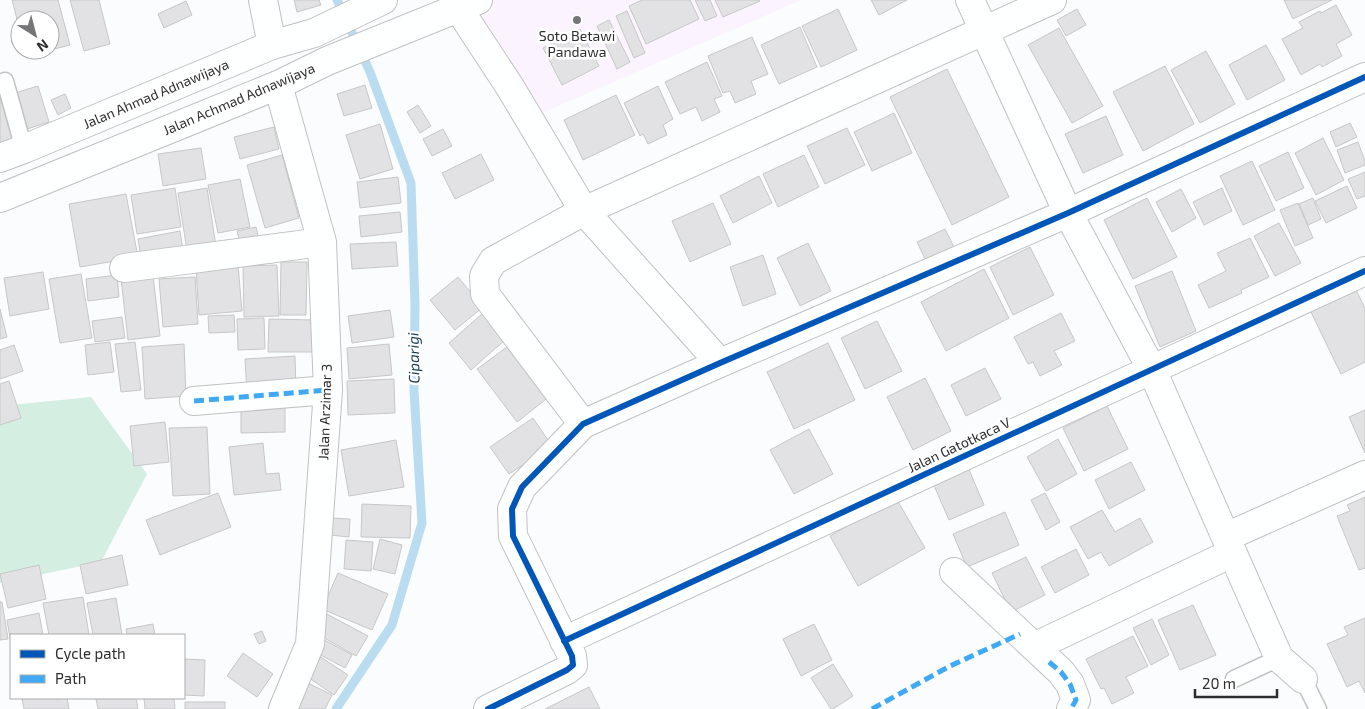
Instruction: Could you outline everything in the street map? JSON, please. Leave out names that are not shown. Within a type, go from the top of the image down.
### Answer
[{"type":"street","points":[[263,0],[316,67]]},
{"type":"street","points":[[292,39],[382,0]]},
{"type":"street","points":[[970,0],[1068,213],[1152,370],[1279,658],[1303,679]]},
{"type":"street","points":[[583,424],[485,294],[484,276],[493,261],[584,211],[1052,0]]},
{"type":"street","points":[[464,3],[510,87],[584,211],[720,363]]},
{"type":"street","name":"Jalan Achmad Adnawijaya","points":[[0,198],[278,85],[464,3]]},
{"type":"street","name":"Jalan Ahmad Adnawijaya","points":[[12,153],[292,39]]},
{"type":"street","points":[[488,709],[567,670],[573,665],[572,656],[514,536],[512,509],[522,487],[583,424],[1068,213],[1365,77]]},
{"type":"street","name":"Jalan Arzimar 3","points":[[278,85],[322,242],[328,390],[310,644],[283,709]]},
{"type":"street","points":[[124,268],[322,242]]},
{"type":"street","name":"Jalan Gatotkaca V","points":[[564,641],[1365,271]]},
{"type":"street","points":[[194,401],[328,390]]},
{"type":"street","points":[[1034,647],[1365,475]]},
{"type":"street","points":[[954,572],[1060,672],[1070,684],[1076,700],[1071,709]]},
{"type":"lane","points":[[5,81],[12,153]]},
{"type":"lane","points":[[1234,679],[1279,658]]},
{"type":"lane","points":[[1303,679],[1318,709]]},
{"type":"shaded area","points":[[471,0],[801,0],[533,117]]},
{"type":"green space","points":[[91,397],[147,474],[101,562],[0,583],[0,406]]},
{"type":"building","points":[[12,0],[58,0],[70,45],[60,48],[60,10],[15,10]]},
{"type":"building","points":[[70,0],[99,0],[110,44],[84,51]]},
{"type":"building","points":[[294,0],[319,0],[321,5],[297,12]]},
{"type":"building","points":[[642,0],[690,0],[699,19],[646,44],[629,6]]},
{"type":"building","points":[[695,0],[710,0],[717,16],[705,21]]},
{"type":"building","points":[[715,0],[759,0],[760,1],[723,17]]},
{"type":"building","points":[[871,0],[907,0],[879,15]]},
{"type":"building","points":[[1284,0],[1332,0],[1293,19]]},
{"type":"building","points":[[186,1],[192,15],[164,28],[158,14]]},
{"type":"building","points":[[1336,5],[1352,35],[1336,44],[1342,56],[1322,67],[1320,64],[1301,75],[1282,39],[1303,28],[1299,22]]},
{"type":"building","points":[[838,9],[857,50],[821,67],[802,26]]},
{"type":"building","points":[[1077,9],[1086,25],[1066,36],[1057,20]]},
{"type":"building","points":[[627,11],[645,53],[634,58],[616,16]]},
{"type":"building","points":[[609,20],[630,62],[617,69],[597,26]]},
{"type":"building","points":[[800,27],[817,67],[779,84],[761,45]]},
{"type":"building","points":[[1059,28],[1103,106],[1072,123],[1028,45]]},
{"type":"building","points":[[580,29],[599,66],[562,85],[543,48]]},
{"type":"building","points":[[752,37],[768,74],[751,81],[756,94],[735,103],[730,91],[723,93],[708,56]]},
{"type":"building","points":[[1266,45],[1285,80],[1247,100],[1229,65]]},
{"type":"building","points":[[1206,51],[1235,104],[1200,123],[1171,70]]},
{"type":"building","points":[[707,62],[722,96],[714,99],[720,112],[702,121],[696,107],[680,114],[665,82]]},
{"type":"building","points":[[1165,66],[1194,124],[1143,151],[1113,92]]},
{"type":"building","points":[[947,69],[1009,197],[952,225],[890,97]]},
{"type":"building","points":[[0,80],[14,140],[0,144]]},
{"type":"building","points":[[365,85],[372,108],[344,116],[337,94]]},
{"type":"building","points":[[38,86],[49,122],[27,129],[15,93]]},
{"type":"building","points":[[658,86],[673,119],[663,125],[667,135],[648,144],[643,134],[640,136],[624,103]]},
{"type":"building","points":[[65,94],[71,108],[58,115],[51,100]]},
{"type":"building","points":[[616,95],[635,135],[583,160],[564,120]]},
{"type":"building","points":[[418,105],[431,126],[420,133],[407,112]]},
{"type":"building","points":[[894,113],[912,153],[872,171],[854,132]]},
{"type":"building","points":[[1106,116],[1123,155],[1083,173],[1065,134]]},
{"type":"building","points":[[1350,123],[1357,137],[1336,147],[1330,132]]},
{"type":"building","points":[[380,124],[393,169],[360,179],[346,135]]},
{"type":"building","points":[[274,127],[279,149],[240,159],[234,137]]},
{"type":"building","points":[[847,128],[865,165],[825,184],[807,146]]},
{"type":"building","points":[[443,129],[452,146],[432,156],[423,139]]},
{"type":"building","points":[[1323,138],[1344,180],[1316,195],[1295,153]]},
{"type":"building","points":[[1358,142],[1365,165],[1345,173],[1337,150]]},
{"type":"building","points":[[201,148],[206,179],[163,186],[158,154]]},
{"type":"building","points":[[1288,152],[1304,188],[1276,201],[1259,166]]},
{"type":"building","points":[[481,154],[494,180],[455,199],[442,173]]},
{"type":"building","points":[[282,155],[299,218],[265,228],[247,165]]},
{"type":"building","points":[[804,155],[819,187],[778,207],[763,174]]},
{"type":"building","points":[[1252,161],[1275,210],[1243,225],[1220,176]]},
{"type":"building","points":[[1365,172],[1365,196],[1357,199],[1348,179]]},
{"type":"building","points":[[759,176],[772,203],[733,223],[720,196]]},
{"type":"building","points":[[398,177],[401,203],[360,208],[357,182]]},
{"type":"building","points":[[240,179],[250,227],[218,233],[208,185]]},
{"type":"building","points":[[1347,186],[1357,208],[1326,223],[1315,201]]},
{"type":"building","points":[[175,188],[181,227],[137,234],[131,195]]},
{"type":"building","points":[[207,188],[217,253],[188,257],[178,193]]},
{"type":"building","points":[[1222,188],[1232,211],[1204,225],[1193,202]]},
{"type":"building","points":[[1181,189],[1196,218],[1172,232],[1156,202]]},
{"type":"building","points":[[126,194],[138,257],[80,267],[69,204]]},
{"type":"building","points":[[1147,198],[1177,257],[1133,279],[1104,220]]},
{"type":"building","points":[[1313,198],[1321,219],[1308,225],[1299,204]]},
{"type":"building","points":[[713,203],[731,244],[690,262],[672,221]]},
{"type":"building","points":[[1298,203],[1313,238],[1295,246],[1280,210]]},
{"type":"building","points":[[400,212],[402,232],[361,237],[359,216]]},
{"type":"building","points":[[1279,223],[1301,263],[1275,276],[1254,236]]},
{"type":"building","points":[[256,227],[261,248],[242,252],[237,231]]},
{"type":"building","points":[[945,229],[956,251],[928,265],[917,242]]},
{"type":"building","points":[[180,231],[184,256],[142,264],[138,239]]},
{"type":"building","points":[[1250,238],[1269,277],[1241,290],[1242,293],[1209,308],[1198,285],[1226,271],[1217,253]]},
{"type":"building","points":[[396,242],[398,266],[352,269],[350,244]]},
{"type":"building","points":[[808,243],[831,291],[800,306],[777,258]]},
{"type":"building","points":[[1030,247],[1054,295],[1013,315],[990,267]]},
{"type":"building","points":[[763,255],[776,294],[743,306],[730,267]]},
{"type":"building","points":[[281,262],[307,262],[306,315],[280,315]]},
{"type":"building","points":[[238,265],[242,311],[199,315],[196,269]]},
{"type":"building","points":[[277,265],[279,316],[244,317],[243,266]]},
{"type":"building","points":[[152,267],[160,336],[128,340],[120,270]]},
{"type":"building","points":[[984,269],[1009,318],[946,351],[921,302]]},
{"type":"building","points":[[1172,271],[1196,331],[1160,347],[1135,286]]},
{"type":"building","points":[[43,272],[49,309],[10,316],[4,278]]},
{"type":"building","points":[[81,274],[92,338],[60,343],[49,279]]},
{"type":"building","points":[[117,275],[119,297],[88,301],[86,279]]},
{"type":"building","points":[[195,277],[198,324],[163,327],[159,279]]},
{"type":"building","points":[[458,277],[483,307],[455,330],[430,300]]},
{"type":"building","points":[[1355,288],[1365,308],[1365,362],[1341,374],[1310,310]]},
{"type":"building","points":[[0,309],[7,337],[0,339]]},
{"type":"building","points":[[390,310],[394,337],[352,343],[348,316]]},
{"type":"building","points":[[483,313],[506,339],[471,370],[449,343]]},
{"type":"building","points":[[1061,313],[1075,341],[1054,351],[1062,365],[1040,376],[1033,362],[1028,364],[1014,337]]},
{"type":"building","points":[[234,315],[235,332],[209,333],[208,316]]},
{"type":"building","points":[[122,317],[125,338],[95,342],[92,321]]},
{"type":"building","points":[[264,318],[265,349],[238,350],[237,319]]},
{"type":"building","points":[[269,319],[314,320],[313,352],[268,352]]},
{"type":"building","points":[[877,321],[902,371],[865,389],[841,338]]},
{"type":"building","points":[[110,342],[114,372],[88,375],[85,345]]},
{"type":"building","points":[[135,342],[141,390],[121,392],[115,344]]},
{"type":"building","points":[[828,343],[855,400],[794,429],[767,372]]},
{"type":"building","points":[[184,344],[186,396],[145,399],[142,347]]},
{"type":"building","points":[[389,344],[392,375],[349,379],[347,348]]},
{"type":"building","points":[[511,344],[550,396],[517,422],[477,369]]},
{"type":"building","points":[[14,345],[23,371],[0,379],[0,350]]},
{"type":"building","points":[[295,356],[296,392],[247,394],[245,359]]},
{"type":"building","points":[[985,368],[1001,399],[966,416],[951,385]]},
{"type":"building","points":[[925,378],[951,431],[913,450],[887,397]]},
{"type":"building","points":[[394,379],[395,413],[348,415],[347,381]]},
{"type":"building","points":[[9,381],[21,418],[0,425],[0,384]]},
{"type":"building","points":[[285,397],[285,432],[241,433],[241,398]]},
{"type":"building","points":[[1107,406],[1128,449],[1084,471],[1063,428]]},
{"type":"building","points":[[1365,410],[1365,453],[1349,417]]},
{"type":"building","points":[[533,418],[552,446],[509,474],[490,447]]},
{"type":"building","points":[[165,422],[169,462],[134,466],[130,426]]},
{"type":"building","points":[[207,427],[210,494],[173,496],[169,428]]},
{"type":"building","points":[[809,429],[833,474],[794,494],[770,450]]},
{"type":"building","points":[[1058,439],[1077,474],[1046,491],[1027,457]]},
{"type":"building","points":[[396,440],[404,487],[349,496],[341,450]]},
{"type":"building","points":[[263,443],[266,474],[279,473],[281,490],[234,495],[229,447]]},
{"type":"building","points":[[1131,462],[1145,490],[1109,509],[1095,480]]},
{"type":"building","points":[[967,465],[984,505],[949,520],[932,481]]},
{"type":"building","points":[[218,493],[231,527],[160,555],[146,520]]},
{"type":"building","points":[[1045,493],[1060,522],[1046,530],[1031,500]]},
{"type":"building","points":[[1365,497],[1365,568],[1359,570],[1337,516],[1350,511],[1347,505]]},
{"type":"building","points":[[896,498],[925,548],[858,586],[830,536]]},
{"type":"building","points":[[362,504],[411,506],[410,538],[361,537]]},
{"type":"building","points":[[1102,510],[1115,532],[1140,518],[1153,542],[1109,566],[1101,552],[1088,559],[1070,527]]},
{"type":"building","points":[[1005,512],[1019,545],[967,567],[953,534]]},
{"type":"building","points":[[331,518],[350,519],[349,537],[330,535]]},
{"type":"building","points":[[380,539],[402,545],[395,574],[373,569]]},
{"type":"building","points":[[346,540],[373,542],[371,571],[344,569]]},
{"type":"building","points":[[1076,549],[1089,575],[1055,593],[1041,567]]},
{"type":"building","points":[[122,555],[128,585],[86,594],[80,565]]},
{"type":"building","points":[[1026,557],[1045,595],[1011,612],[992,573]]},
{"type":"building","points":[[39,565],[46,599],[8,608],[0,574]]},
{"type":"building","points":[[338,573],[388,594],[372,630],[322,609]]},
{"type":"building","points":[[83,597],[89,634],[49,634],[43,603]]},
{"type":"building","points":[[116,598],[122,634],[93,634],[87,603]]},
{"type":"building","points":[[0,602],[2,602],[8,639],[0,640]]},
{"type":"building","points":[[1193,605],[1216,655],[1180,670],[1158,620]]},
{"type":"building","points":[[39,613],[43,634],[10,634],[10,638],[7,620]]},
{"type":"building","points":[[325,613],[368,636],[356,656],[314,632]]},
{"type":"building","points":[[1365,618],[1365,693],[1359,681],[1347,687],[1327,644],[1348,635],[1344,627]]},
{"type":"building","points":[[1152,619],[1169,655],[1151,665],[1133,628]]},
{"type":"building","points":[[153,624],[155,634],[127,634],[126,629]]},
{"type":"building","points":[[814,624],[832,660],[801,676],[783,639]]},
{"type":"building","points":[[262,631],[266,641],[259,644],[254,634]]},
{"type":"building","points":[[1133,636],[1148,666],[1126,677],[1134,693],[1112,704],[1104,688],[1101,689],[1086,659]]},
{"type":"building","points":[[319,637],[352,655],[345,668],[311,650]]},
{"type":"building","points":[[310,650],[348,675],[334,695],[299,671]]},
{"type":"building","points":[[243,653],[273,674],[257,697],[227,676]]},
{"type":"building","points":[[185,659],[205,660],[204,696],[185,695]]},
{"type":"building","points":[[833,664],[853,696],[831,709],[811,678]]},
{"type":"building","points":[[300,679],[332,695],[325,709],[284,709]]},
{"type":"building","points":[[589,687],[600,709],[545,709]]},
{"type":"building","points":[[22,699],[67,699],[69,709],[24,709]]},
{"type":"building","points":[[96,699],[136,699],[138,709],[98,709]]},
{"type":"building","points":[[144,699],[174,699],[175,709],[145,709]]},
{"type":"building","points":[[185,702],[225,702],[225,709],[185,709]]},
{"type":"waterway","name":"Ciparigi","points":[[336,709],[392,625],[422,523],[414,391],[415,305],[411,183],[370,72],[337,0]]},
{"type":"marked path","points":[[194,401],[328,390]]},
{"type":"marked path","points":[[872,709],[950,666],[1020,634]]},
{"type":"marked path","points":[[1049,662],[1061,672],[1070,684],[1076,700],[1071,709]]},
{"type":"cycle path","points":[[488,709],[567,670],[573,665],[572,656],[513,536],[512,509],[522,487],[583,424],[1068,213],[1365,77]]},
{"type":"cycle path","points":[[564,641],[1365,271]]},
{"type":"place","name":"Soto Betawi Pandawa","points":[[577,20]]}]
